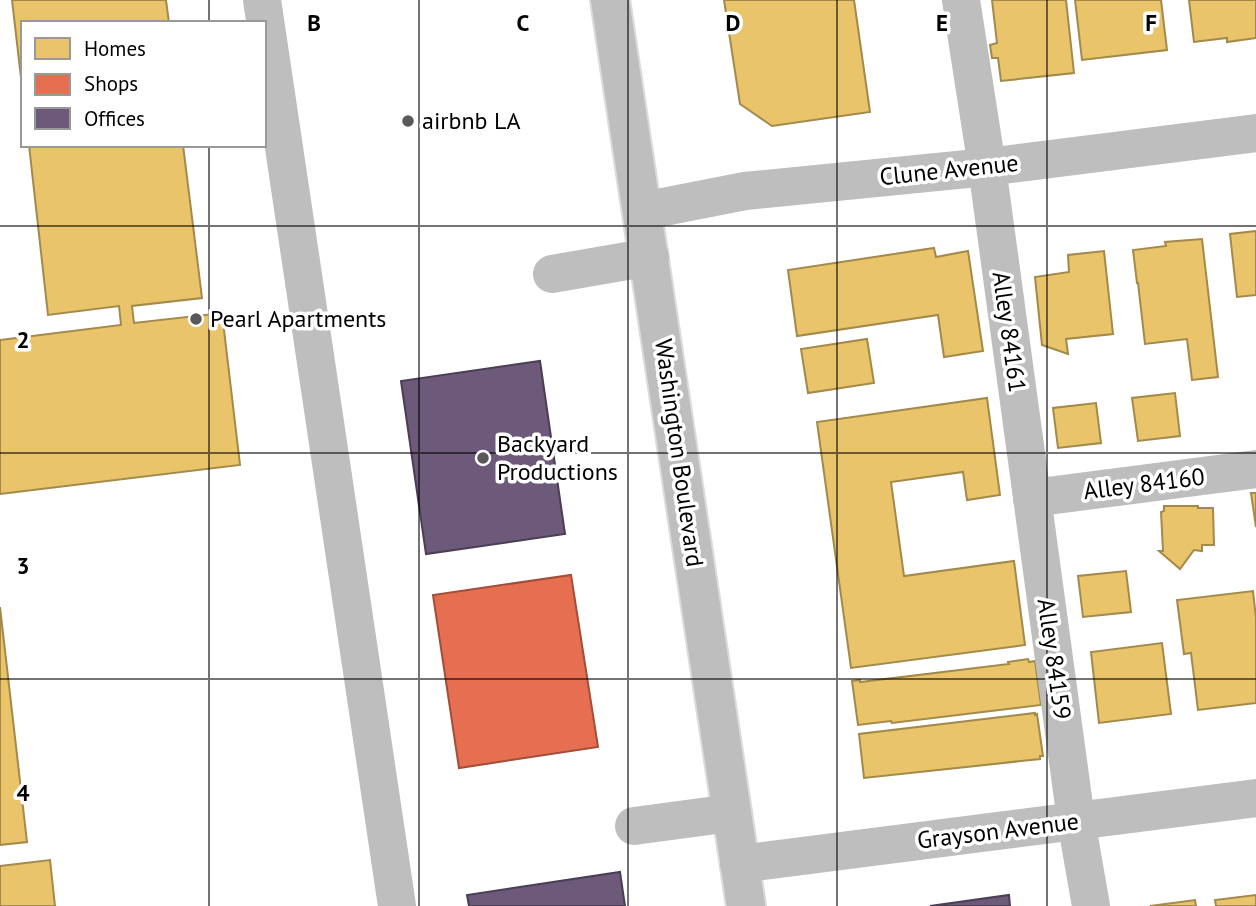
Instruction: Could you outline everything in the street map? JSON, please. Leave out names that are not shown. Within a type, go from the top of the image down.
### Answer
[{"type":"street","points":[[262,0],[264,21]]},
{"type":"street","name":"Washington Boulevard","points":[[610,0],[746,906]]},
{"type":"street","name":"Alley 84161","points":[[961,0],[987,167],[1032,498]]},
{"type":"street","points":[[266,34],[320,494],[397,906]]},
{"type":"street","name":"Clune Avenue","points":[[643,211],[745,191],[987,167],[1256,133]]},
{"type":"street","points":[[552,274],[650,257]]},
{"type":"street","name":"Alley 84160","points":[[1032,498],[1256,469]]},
{"type":"street","name":"Alley 84159","points":[[1032,498],[1076,820],[1091,906]]},
{"type":"street","name":"Grayson Avenue","points":[[739,864],[1256,798]]},
{"type":"street","points":[[634,826],[731,813]]},
{"type":"building: Homes","points":[[12,0],[166,0],[169,21],[21,21],[21,78]]},
{"type":"building: Homes","points":[[724,0],[854,0],[870,112],[772,126],[740,104]]},
{"type":"building: Homes","points":[[992,0],[1066,0],[1074,73],[1001,81],[998,58],[992,58],[990,45],[997,43]]},
{"type":"building: Homes","points":[[1075,0],[1161,0],[1167,50],[1082,60]]},
{"type":"building: Homes","points":[[1189,0],[1256,0],[1256,38],[1227,42],[1227,38],[1194,42]]},
{"type":"building: Homes","name":"Pearl Apartments","points":[[29,147],[183,147],[202,298],[132,306],[134,323],[222,313],[240,465],[0,494],[0,340],[121,325],[119,306],[48,315]]},
{"type":"building: Homes","points":[[1256,231],[1256,295],[1237,297],[1230,234]]},
{"type":"building: Homes","points":[[1202,239],[1218,377],[1192,380],[1187,339],[1145,344],[1133,250],[1166,246],[1165,242]]},
{"type":"building: Homes","points":[[934,248],[936,257],[968,251],[983,351],[944,357],[938,315],[797,336],[788,270]]},
{"type":"building: Homes","points":[[1104,251],[1113,334],[1066,339],[1068,354],[1042,345],[1035,277],[1069,272],[1068,255]]},
{"type":"building: Homes","points":[[867,339],[874,383],[808,393],[801,349]]},
{"type":"building: Homes","points":[[1175,393],[1180,436],[1138,441],[1132,398]]},
{"type":"building: Homes","points":[[987,398],[1000,495],[967,500],[963,472],[891,482],[904,576],[1014,561],[1025,645],[851,668],[817,422]]},
{"type":"building: Homes","points":[[1096,403],[1101,443],[1058,448],[1053,408]]},
{"type":"building: Homes","points":[[1251,493],[1256,493],[1256,527]]},
{"type":"building: Homes","points":[[1164,506],[1213,508],[1214,545],[1202,545],[1202,551],[1194,550],[1180,569],[1159,551],[1163,551],[1161,512],[1164,511]]},
{"type":"building: Homes","points":[[1126,571],[1131,612],[1083,617],[1078,576]]},
{"type":"building: Homes","points":[[1253,591],[1256,618],[1256,703],[1198,710],[1191,653],[1184,654],[1177,600]]},
{"type":"building: Homes","points":[[0,607],[27,842],[0,845]]},
{"type":"building: Homes","points":[[1162,643],[1171,714],[1099,723],[1091,652]]},
{"type":"building: Homes","points":[[1028,659],[1029,662],[1035,661],[1041,705],[858,725],[852,681],[1009,664],[1008,662]]},
{"type":"building: Homes","points":[[1035,713],[1043,756],[1040,756],[1040,759],[864,778],[859,734]]},
{"type":"building: Homes","points":[[50,860],[55,906],[0,906],[0,866]]},
{"type":"building: Homes","points":[[1256,895],[1256,906],[1216,906],[1215,900]]},
{"type":"building: Homes","points":[[1195,900],[1196,906],[1150,906]]},
{"type":"building: Shops","points":[[571,575],[598,747],[459,768],[433,595]]},
{"type":"building: Offices","name":"Backyard Productions","points":[[540,361],[565,534],[426,554],[401,381]]},
{"type":"building: Offices","points":[[620,872],[625,906],[469,906],[467,895]]},
{"type":"building: Offices","points":[[1009,895],[1010,906],[930,906]]},
{"type":"place","name":"airbnb LA","points":[[408,121]]},
{"type":"place","name":"Pearl Apartments","points":[[196,319]]},
{"type":"place","name":"Backyard Productions","points":[[483,458]]}]
